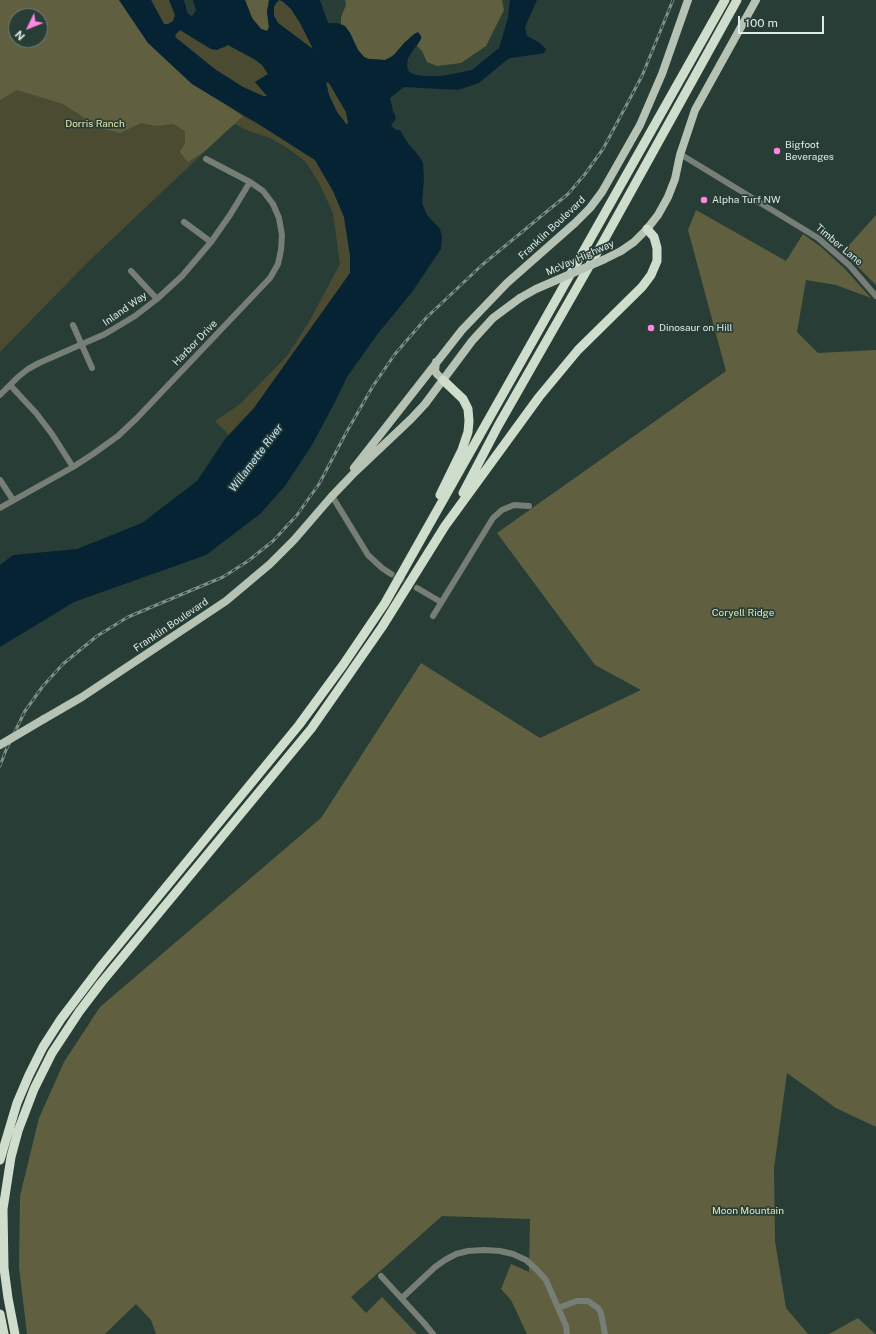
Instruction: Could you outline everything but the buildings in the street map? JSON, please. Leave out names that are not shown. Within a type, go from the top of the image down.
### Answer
[{"type":"highway","points":[[0,1160],[17,1103],[29,1074],[61,1019],[112,953],[299,725],[385,603],[726,0]]},
{"type":"highway","points":[[445,526],[498,426],[603,242],[737,0]]},
{"type":"highway","points":[[15,1334],[4,1268],[3,1209],[11,1157],[18,1130],[34,1089],[63,1034],[101,983],[310,729],[373,639],[445,526],[544,391],[578,350],[642,287],[651,275],[657,261],[657,248],[654,237],[647,229]]},
{"type":"highway","points":[[406,567],[462,450],[468,432],[470,421],[463,399],[443,380]]},
{"type":"highway","points":[[0,1314],[4,1334]]},
{"type":"main road","name":"Franklin Boulevard","points":[[332,496],[436,361],[462,330],[507,284],[590,208],[602,192],[640,125],[662,74],[688,0]]},
{"type":"main road","name":"McVay Highway","points":[[443,380],[472,342],[488,324],[506,308],[536,289],[621,251],[634,242],[647,229],[658,215],[675,179],[680,156],[695,110],[756,0]]},
{"type":"main road","points":[[436,361],[436,374],[443,380]]},
{"type":"main road","name":"Franklin Boulevard","points":[[0,745],[82,697],[236,592],[282,552],[355,472],[411,419],[443,380]]},
{"type":"street","name":"Timber Lane","points":[[680,156],[691,161],[818,238],[849,265],[876,296]]},
{"type":"street","name":"Harbor Drive","points":[[0,508],[73,467],[118,436],[137,418],[270,278],[278,264],[282,235],[279,218],[273,204],[263,191],[250,182],[206,158]]},
{"type":"street","name":"Inland Way","points":[[0,395],[18,377],[39,362],[82,345],[120,326],[157,299],[182,276],[211,242],[230,215],[250,182]]},
{"type":"street","points":[[184,222],[211,242]]},
{"type":"street","name":"Inland Way","points":[[131,270],[157,299]]},
{"type":"street","points":[[73,325],[92,368]]},
{"type":"street","points":[[10,385],[36,413],[52,434],[73,467]]},
{"type":"street","points":[[0,480],[13,500]]},
{"type":"street","points":[[332,496],[368,555],[391,574]]},
{"type":"street","points":[[433,616],[493,518],[502,510],[514,505],[528,506]]},
{"type":"street","points":[[416,588],[441,602]]},
{"type":"street","points":[[402,1298],[436,1267],[456,1254],[468,1251],[492,1250],[513,1254],[526,1260],[546,1280],[566,1326],[567,1334]]},
{"type":"street","points":[[380,1276],[402,1298],[433,1334]]},
{"type":"street","points":[[558,1308],[577,1301],[588,1301],[598,1308],[601,1313],[605,1334]]},
{"type":"green space","name":"Dorris Ranch","points":[[0,0],[119,0],[148,43],[243,116],[315,160],[333,191],[344,217],[350,255],[350,273],[254,408],[229,435],[215,421],[239,405],[287,356],[309,322],[340,264],[333,213],[319,183],[306,162],[286,147],[268,137],[251,132],[234,124],[89,261],[0,352]]},
{"type":"green space","points":[[0,0],[119,0],[148,43],[192,84],[243,116],[206,150],[188,162],[180,152],[185,143],[185,131],[173,124],[156,126],[141,123],[120,133],[100,128],[63,104],[17,90],[0,100]]},
{"type":"green space","points":[[151,0],[169,0],[175,15],[173,21],[168,24],[164,24]]},
{"type":"green space","points":[[245,0],[269,0],[267,12],[269,28],[267,31],[261,29],[252,18]]},
{"type":"green space","points":[[279,0],[282,0],[291,9],[314,50],[278,23],[274,16],[274,7]]},
{"type":"green space","points":[[345,0],[502,0],[504,10],[486,46],[461,63],[437,66],[427,62],[422,51],[417,46],[421,39],[385,60],[369,59],[364,57],[358,50],[350,33],[345,26],[341,24],[341,17],[346,5]]},
{"type":"green space","points":[[180,30],[199,42],[223,48],[228,45],[262,65],[268,74],[255,82],[267,96],[263,96],[243,87],[216,70],[175,37]]},
{"type":"green space","points":[[326,82],[329,83],[346,112],[348,122],[347,125],[337,112],[329,95]]},
{"type":"green space","points":[[696,210],[786,261],[803,234],[821,247],[845,269],[871,298],[836,285],[806,280],[797,332],[818,353],[876,350],[876,1127],[836,1108],[787,1073],[774,1168],[775,1241],[786,1308],[808,1334],[527,1334],[511,1300],[501,1289],[511,1264],[529,1272],[530,1219],[442,1216],[351,1297],[366,1313],[382,1297],[417,1334],[156,1334],[151,1320],[136,1304],[105,1334],[27,1334],[19,1267],[20,1196],[39,1118],[64,1062],[100,1007],[321,818],[421,663],[540,738],[641,690],[595,665],[497,533],[726,371],[688,230]]},
{"type":"green space","points":[[876,215],[876,285],[843,252]]},
{"type":"green space","points":[[858,1318],[875,1334],[829,1334]]},
{"type":"water","name":"Willamette River","points":[[119,0],[151,0],[164,24],[168,24],[173,21],[175,15],[169,0],[183,0],[187,12],[191,16],[196,10],[193,0],[245,0],[252,18],[261,29],[267,31],[269,27],[267,12],[269,0],[279,0],[320,0],[328,23],[337,23],[345,26],[358,50],[364,57],[369,59],[385,60],[392,57],[404,43],[418,32],[421,39],[408,58],[407,66],[409,72],[423,76],[442,76],[472,70],[499,48],[508,18],[510,0],[537,0],[525,27],[527,36],[540,43],[546,49],[544,53],[508,59],[479,83],[458,90],[404,87],[390,98],[396,118],[391,126],[396,130],[400,130],[423,163],[424,179],[422,203],[427,215],[440,229],[442,237],[441,249],[412,292],[376,336],[347,377],[312,445],[285,486],[260,514],[206,555],[74,602],[0,647],[0,565],[13,555],[77,549],[142,523],[197,481],[225,439],[254,408],[350,273],[350,255],[344,217],[333,191],[315,160],[192,84],[148,43]],"holes":[[[279,0],[291,9],[313,49],[278,23],[274,16],[274,7]],[[180,30],[211,49],[217,50],[228,45],[254,59],[262,65],[268,74],[255,82],[267,96],[263,96],[243,87],[216,70],[175,37]],[[326,82],[329,83],[346,112],[348,122],[347,125],[337,112],[329,95]]]},
{"type":"tunnel","points":[[391,574],[417,588]]},
{"type":"railway","points":[[0,766],[25,711],[43,686],[63,664],[97,636],[128,617],[223,577],[248,561],[273,541],[297,515],[319,484],[373,386],[395,354],[427,317],[482,265],[568,194],[585,174],[603,149],[642,76],[673,0]]},
{"type":"place","name":"Bigfoot Beverages","points":[[777,151]]},
{"type":"place","name":"Alpha Turf NW","points":[[704,200]]},
{"type":"place","name":"Dinosaur on Hill","points":[[651,328]]},
{"type":"park label","name":"Coryell Ridge","points":[[743,613]]},
{"type":"park label","name":"Moon Mountain","points":[[748,1211]]}]
